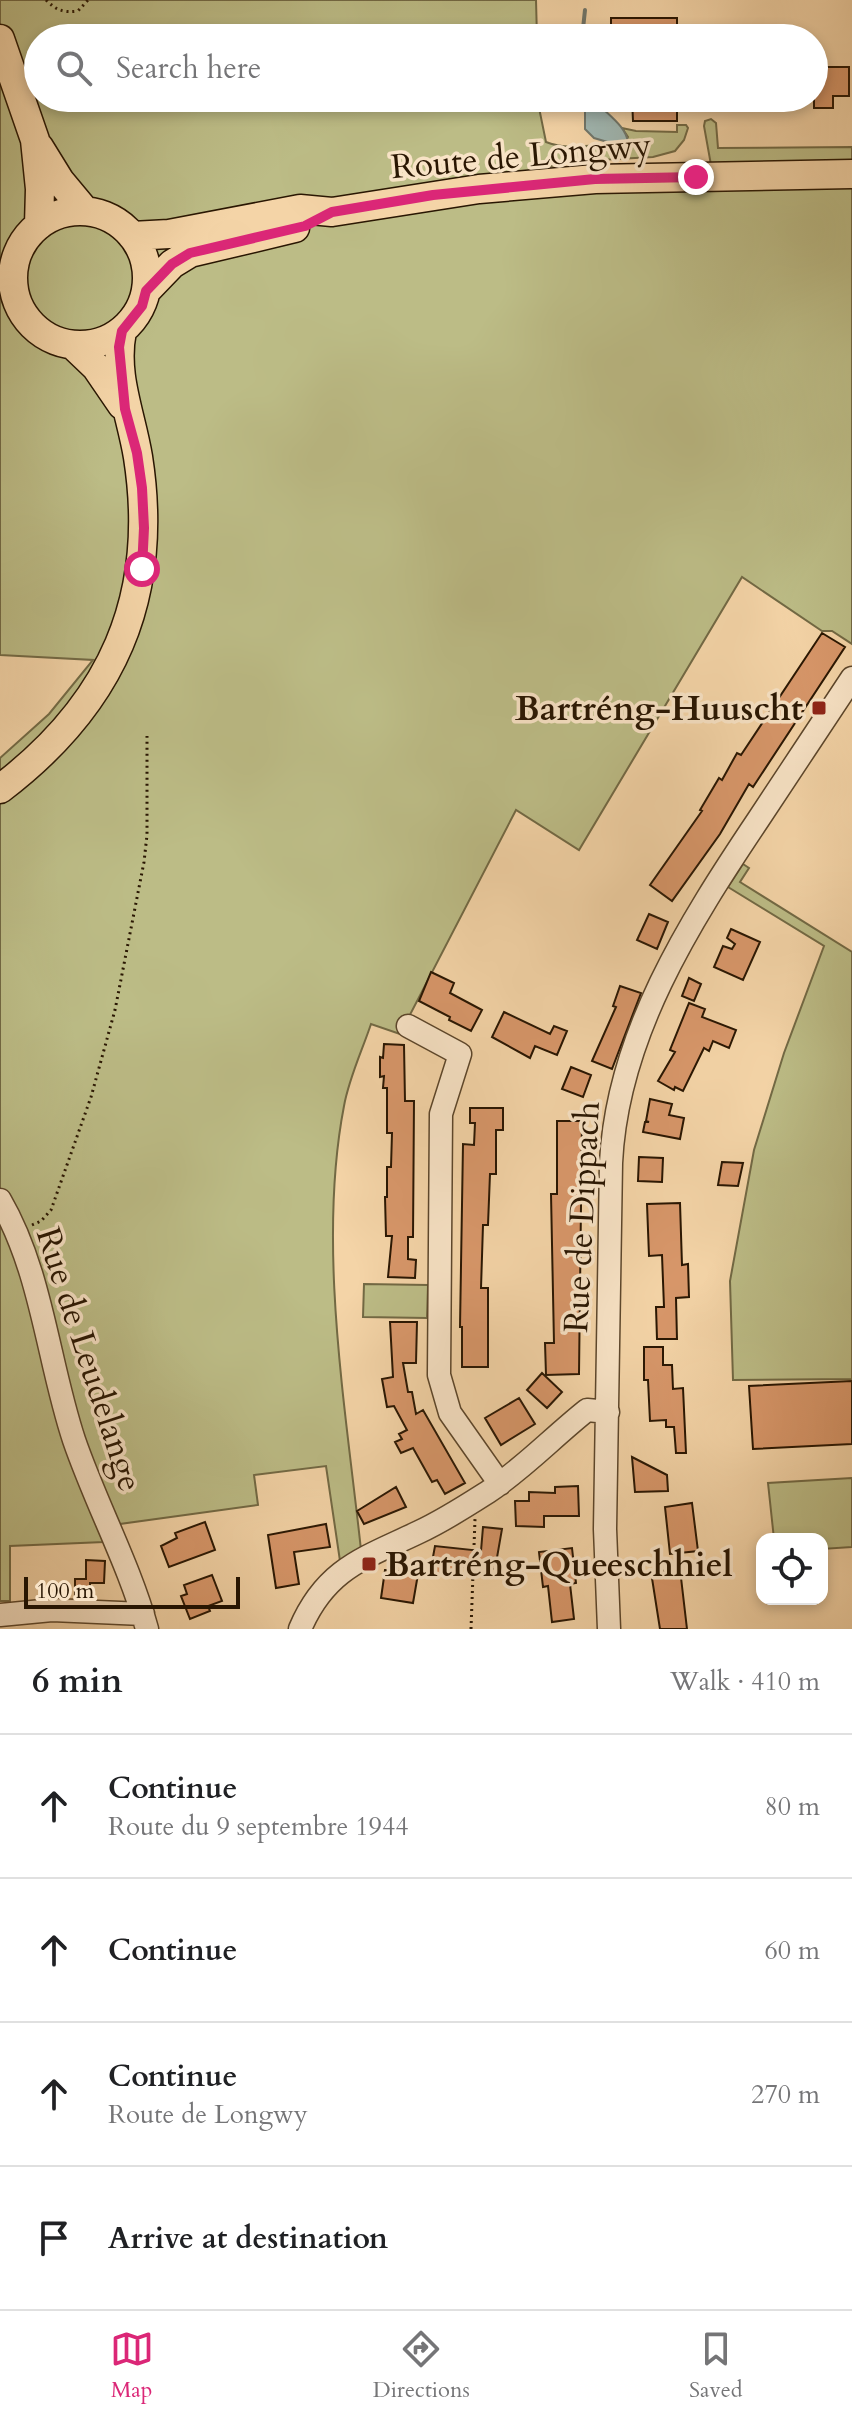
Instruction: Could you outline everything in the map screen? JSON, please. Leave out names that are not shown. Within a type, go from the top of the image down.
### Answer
[{"type":"main road","points":[[0,39],[24,108]]},
{"type":"main road","points":[[25,112],[35,140],[60,181],[85,211]]},
{"type":"main road","points":[[35,140],[40,189],[39,225]]},
{"type":"main road","name":"Route de Longwy","points":[[132,236],[169,234],[300,209],[332,212],[479,189],[595,179],[852,174]]},
{"type":"main road","points":[[85,211],[119,223],[132,236],[145,261],[146,291],[142,306],[122,331],[99,342],[74,346],[56,341],[13,318],[16,296],[6,278],[26,238],[39,225],[68,212],[85,211]]},
{"type":"main road","name":"Route de Longwy","points":[[146,291],[172,264],[190,253],[305,226],[332,212]]},
{"type":"main road","points":[[0,789],[56,738],[91,697],[115,655],[133,610],[142,569],[144,528],[137,453],[125,409],[119,364],[122,331]]},
{"type":"main road","points":[[74,346],[96,367],[125,409]]},
{"type":"street","name":"Rue de Dippach","points":[[609,1629],[605,1529],[612,1129],[628,1065],[679,945],[720,877],[852,678]]},
{"type":"street","points":[[408,1026],[460,1054],[441,1114],[439,1375],[450,1413],[500,1484]]},
{"type":"street","name":"Rue de Leudelange","points":[[0,1200],[16,1232],[28,1267],[56,1384],[75,1442],[145,1621]]},
{"type":"street","points":[[300,1629],[305,1617],[333,1579],[363,1557],[422,1531],[500,1484],[587,1410],[608,1412]]},
{"type":"street","points":[[0,1615],[52,1610],[145,1621]]},
{"type":"path","points":[[46,0],[55,9],[65,12],[78,11],[88,0]]},
{"type":"path","points":[[16,1232],[41,1221],[51,1210],[104,1056],[144,862],[147,736]]},
{"type":"path","points":[[471,1629],[476,1499]]},
{"type":"green space","points":[[0,0],[536,0],[537,24],[24,24],[24,112],[540,112],[546,142],[574,147],[621,146],[628,137],[622,128],[677,132],[677,125],[688,128],[684,140],[675,151],[653,157],[564,162],[484,188],[713,176],[704,126],[705,121],[711,119],[716,123],[718,148],[852,147],[852,644],[832,631],[822,631],[742,577],[579,850],[516,810],[400,1034],[371,1024],[352,1075],[336,1159],[333,1214],[337,1328],[361,1550],[340,1561],[326,1466],[254,1475],[258,1505],[120,1524],[104,1542],[10,1546],[10,1601],[0,1601],[0,758],[49,714],[93,660],[0,655]]},
{"type":"green space","points":[[743,864],[749,868],[740,882],[852,952],[852,1379],[733,1380],[730,1281],[754,1150],[784,1053],[824,946],[728,887]]},
{"type":"green space","points":[[364,1284],[428,1285],[427,1318],[363,1317]]},
{"type":"green space","points":[[852,1478],[852,1547],[828,1549],[828,1533],[773,1533],[768,1483]]},
{"type":"water","points":[[585,112],[606,112],[625,132],[628,143],[621,146],[594,138],[585,129]]},
{"type":"building","points":[[611,18],[677,18],[677,24],[611,24]]},
{"type":"building","points":[[828,67],[849,67],[849,96],[833,96],[833,108],[828,108]]},
{"type":"building","points":[[633,112],[677,112],[677,121],[633,121]]},
{"type":"building","points":[[822,633],[845,647],[753,787],[749,784],[720,834],[672,901],[650,885],[702,811],[719,778],[722,780],[737,753],[741,755]]},
{"type":"building","points":[[649,914],[668,922],[657,949],[637,940]]},
{"type":"building","points":[[731,929],[760,942],[743,980],[714,967],[723,946],[732,949],[735,944],[727,938]]},
{"type":"building","points":[[431,972],[454,983],[450,993],[482,1010],[471,1031],[419,1001]]},
{"type":"building","points":[[689,978],[701,984],[694,1001],[682,996]]},
{"type":"building","points":[[620,986],[641,993],[612,1069],[592,1061],[616,1007],[613,1006]]},
{"type":"building","points":[[689,1003],[705,1009],[702,1017],[736,1030],[729,1048],[713,1041],[709,1051],[704,1048],[683,1091],[675,1087],[674,1090],[658,1081],[675,1052],[670,1050]]},
{"type":"building","points":[[504,1012],[550,1034],[554,1026],[567,1031],[557,1055],[535,1046],[530,1058],[492,1037]]},
{"type":"building","points":[[384,1044],[404,1045],[405,1101],[414,1101],[413,1237],[408,1237],[408,1259],[416,1260],[415,1278],[388,1277],[392,1236],[386,1236],[385,1197],[387,1167],[391,1167],[392,1133],[387,1133],[387,1088],[383,1088],[384,1076],[380,1077],[380,1057],[383,1058]]},
{"type":"building","points":[[571,1067],[591,1075],[583,1097],[562,1089]]},
{"type":"building","points":[[650,1099],[672,1104],[669,1115],[684,1118],[680,1139],[643,1132],[645,1122],[649,1122],[646,1121]]},
{"type":"building","points":[[470,1108],[503,1108],[503,1130],[496,1130],[496,1174],[490,1174],[488,1225],[483,1225],[481,1288],[488,1288],[488,1367],[462,1367],[463,1144],[474,1145],[475,1123],[470,1123]]},
{"type":"building","points":[[557,1121],[582,1121],[579,1374],[546,1375],[545,1343],[554,1343],[551,1194],[557,1194]]},
{"type":"building","points":[[639,1157],[663,1158],[662,1182],[638,1181]]},
{"type":"building","points":[[722,1162],[743,1163],[738,1186],[718,1185]]},
{"type":"building","points":[[680,1203],[682,1265],[688,1264],[689,1297],[676,1298],[677,1339],[657,1339],[656,1307],[664,1307],[662,1255],[649,1256],[647,1204]]},
{"type":"building","points":[[390,1322],[417,1322],[416,1363],[403,1363],[408,1392],[412,1392],[416,1414],[423,1410],[465,1483],[445,1494],[437,1480],[432,1482],[413,1448],[401,1453],[395,1442],[402,1439],[399,1434],[407,1430],[394,1406],[387,1407],[382,1379],[393,1377]]},
{"type":"building","points":[[644,1347],[663,1347],[663,1365],[672,1365],[673,1389],[683,1388],[686,1453],[676,1453],[674,1427],[666,1427],[666,1420],[650,1421],[648,1380],[644,1380]]},
{"type":"building","points":[[542,1373],[562,1392],[547,1408],[527,1390]]},
{"type":"building","points":[[852,1381],[852,1444],[753,1449],[749,1386]]},
{"type":"building","points":[[519,1398],[535,1424],[501,1445],[485,1418]]},
{"type":"building","points":[[632,1457],[667,1475],[668,1491],[635,1492]]},
{"type":"building","points":[[578,1486],[579,1516],[544,1516],[544,1527],[516,1526],[515,1501],[529,1501],[529,1492],[555,1493],[555,1487]]},
{"type":"building","points":[[396,1487],[406,1507],[364,1524],[357,1511]]},
{"type":"building","points":[[692,1503],[698,1551],[670,1554],[665,1507]]},
{"type":"building","points":[[205,1522],[215,1550],[169,1567],[161,1546],[177,1538],[175,1533]]},
{"type":"building","points":[[326,1524],[330,1547],[294,1552],[299,1584],[276,1588],[268,1535]]},
{"type":"building","points":[[483,1527],[502,1529],[495,1569],[462,1566],[461,1576],[430,1573],[435,1546],[481,1551]]},
{"type":"building","points":[[572,1548],[576,1583],[570,1584],[574,1619],[552,1622],[548,1586],[543,1587],[539,1552]]},
{"type":"building","points":[[86,1560],[105,1561],[104,1583],[90,1583],[90,1597],[75,1597],[75,1579],[86,1579]]},
{"type":"building","points":[[680,1569],[687,1629],[660,1629],[651,1572]]},
{"type":"building","points":[[385,1570],[418,1574],[413,1603],[381,1598]]},
{"type":"building","points":[[212,1575],[222,1601],[208,1606],[210,1611],[190,1619],[181,1596],[187,1594],[184,1585]]},
{"type":"waterway","points":[[584,24],[585,10]]},
{"type":"place","name":"Bartréng-Huuscht","points":[[819,708]]},
{"type":"place","name":"Bartréng-Queeschhiel","points":[[369,1564]]},
{"type":"route","points":[[142,569],[142,488],[137,453],[125,409],[119,347],[122,331],[142,306],[146,291],[172,264],[190,253],[305,226],[332,212],[433,195],[595,179],[696,177]]}]
